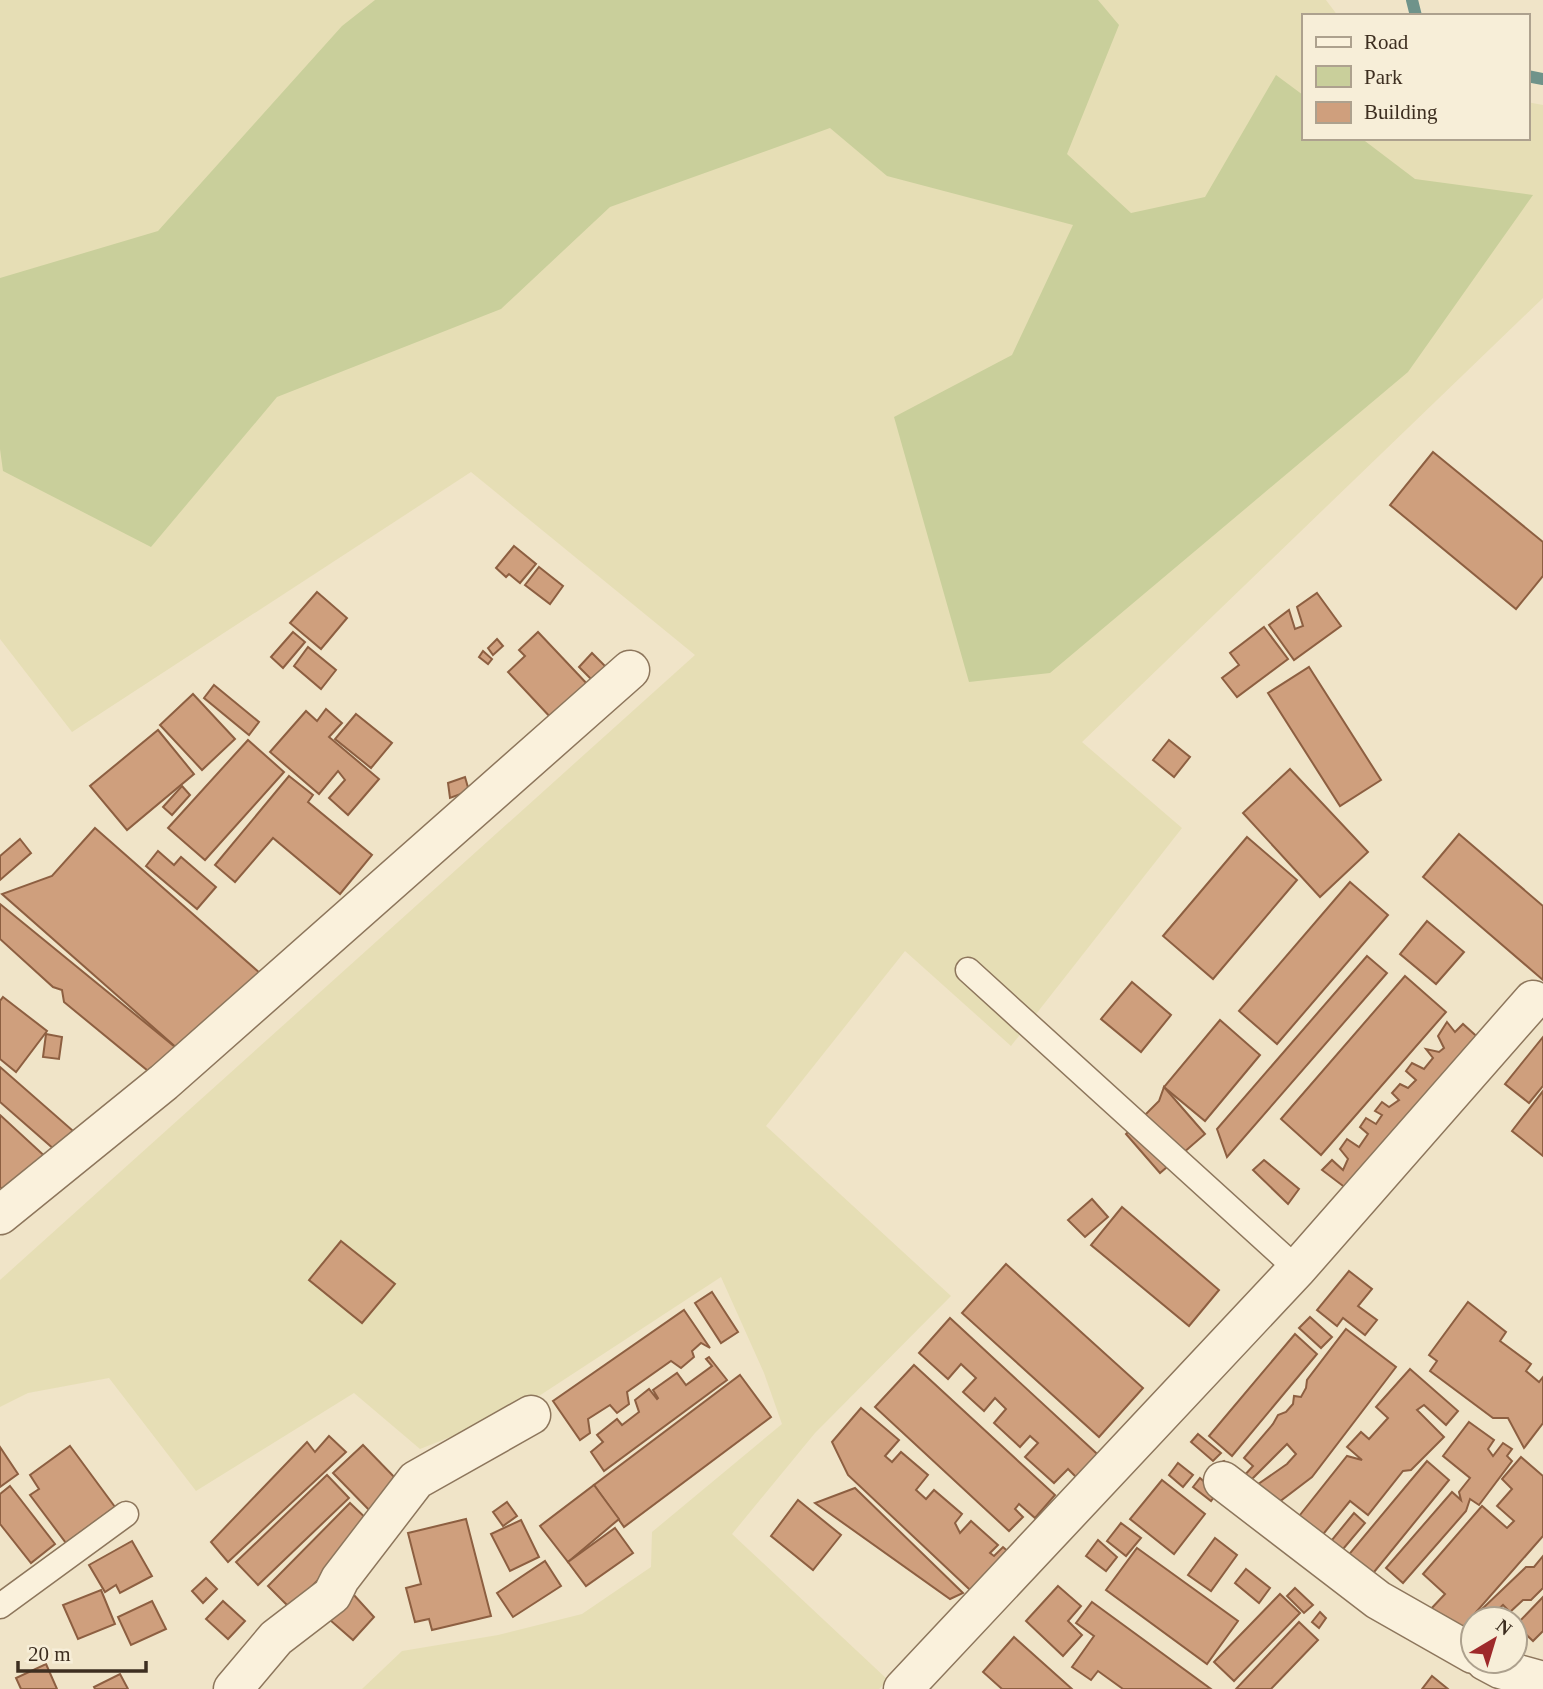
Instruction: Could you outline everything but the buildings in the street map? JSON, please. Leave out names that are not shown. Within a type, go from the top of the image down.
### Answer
[{"type":"street","points":[[0,1215],[164,1082],[630,670]]},
{"type":"street","points":[[903,1689],[1297,1269],[1533,1000]]},
{"type":"street","points":[[233,1689],[276,1639],[332,1595],[340,1579],[416,1480],[531,1415]]},
{"type":"street","points":[[1223,1481],[1378,1600],[1459,1646]]},
{"type":"street","points":[[1522,1675],[1543,1681]]},
{"type":"lane","points":[[968,970],[1297,1269]]},
{"type":"lane","points":[[0,1606],[126,1514]]},
{"type":"shaded area","points":[[0,0],[1326,0],[1336,14],[1302,14],[1302,140],[1529,140],[1529,102],[1543,105],[1543,298],[1082,742],[1182,828],[1011,1046],[905,951],[766,1126],[951,1296],[815,1433],[732,1534],[888,1680],[879,1689],[362,1689],[402,1651],[498,1635],[582,1614],[651,1567],[652,1532],[782,1424],[764,1373],[721,1277],[516,1411],[420,1449],[354,1393],[196,1491],[109,1378],[28,1393],[0,1407],[0,1280],[695,655],[471,472],[72,732],[0,639]]},
{"type":"green space","points":[[375,0],[1098,0],[1119,25],[1067,154],[1131,213],[1205,197],[1276,75],[1302,94],[1302,140],[1364,140],[1415,179],[1533,195],[1408,372],[1050,673],[969,682],[894,417],[1012,355],[1073,225],[887,176],[830,128],[610,207],[501,309],[277,397],[151,547],[3,471],[0,449],[0,278],[158,231],[342,26]]},
{"type":"waterway","points":[[1412,0],[1416,14]]},
{"type":"waterway","points":[[1529,76],[1543,79]]}]
